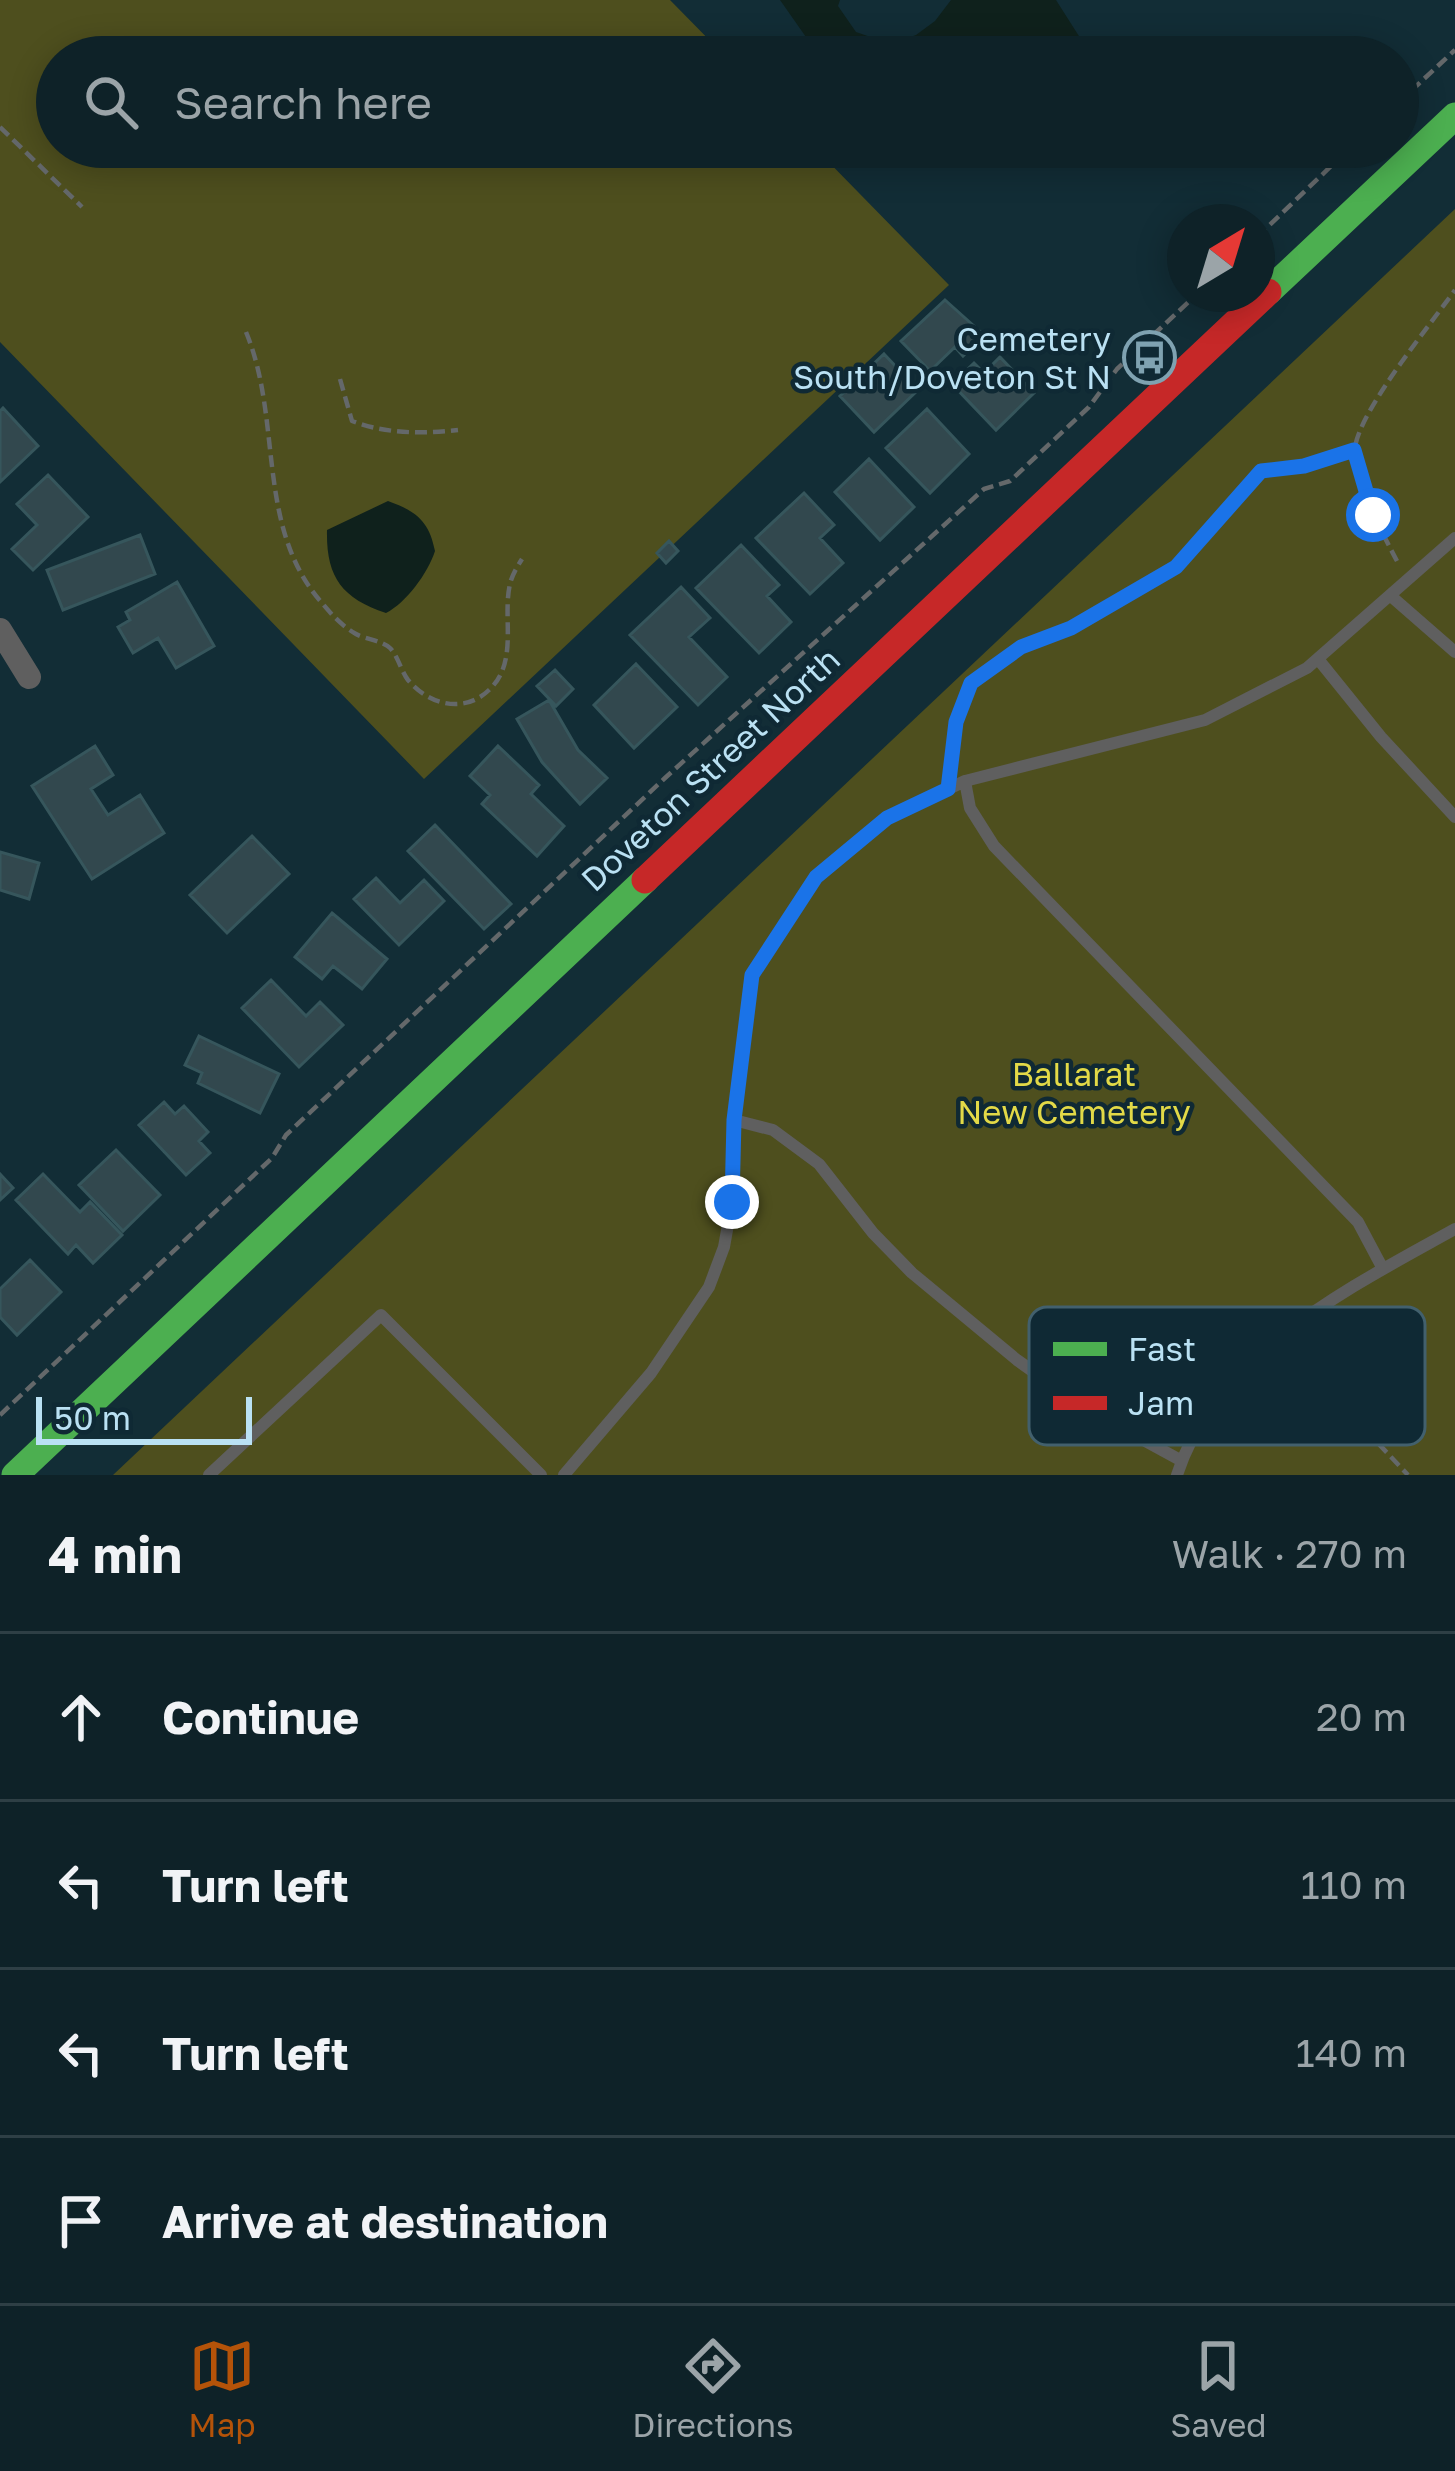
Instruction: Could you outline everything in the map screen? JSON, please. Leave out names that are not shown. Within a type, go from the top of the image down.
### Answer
[{"type":"street","name":"Doveton Street North","points":[[1419,150],[1455,116]]},
{"type":"street","name":"Doveton Street North","points":[[15,1475],[1400,168]]},
{"type":"street","points":[[0,630],[29,677]]},
{"type":"lane","points":[[564,1475],[651,1372],[709,1287],[724,1247],[732,1202],[734,1120],[752,975],[816,877],[887,818],[965,781],[1205,720],[1318,659],[1455,538]]},
{"type":"lane","points":[[1392,597],[1455,652]]},
{"type":"lane","points":[[1318,659],[1455,817]]},
{"type":"lane","points":[[965,781],[970,808],[994,846],[1358,1222],[1384,1269]]},
{"type":"lane","points":[[734,1120],[773,1130],[818,1164],[912,1273],[1029,1369]]},
{"type":"lane","points":[[1321,1307],[1455,1229]]},
{"type":"lane","points":[[209,1475],[381,1315],[541,1475]]},
{"type":"lane","points":[[1143,1445],[1180,1468]]},
{"type":"path","points":[[1419,83],[1455,50]]},
{"type":"path","points":[[0,127],[36,162]]},
{"type":"path","points":[[42,168],[82,207]]},
{"type":"path","points":[[1275,220],[1329,168]]},
{"type":"path","points":[[1408,582],[1373,515],[1354,450],[1366,418],[1455,290]]},
{"type":"path","points":[[0,1414],[664,778],[984,489],[1010,481],[1084,412],[1117,369],[1178,312]]},
{"type":"path","points":[[246,332],[263,381],[277,506],[288,554],[338,622],[390,648],[409,681],[422,693],[439,703],[456,705],[487,693],[498,680],[508,644],[510,579],[522,560]]},
{"type":"path","points":[[340,379],[352,421],[392,431],[458,430]]},
{"type":"path","points":[[948,789],[956,722],[971,683],[1021,647],[1071,628],[1176,567],[1261,471],[1304,466],[1354,450]]},
{"type":"path","points":[[1380,1445],[1408,1475]]},
{"type":"green space","points":[[0,0],[670,0],[705,36],[36,36],[36,168],[835,168],[949,285],[424,779],[0,342]]},
{"type":"green space","name":"Ballarat New Cemetery","points":[[1455,209],[1455,1475],[113,1475]]},
{"type":"shaded area","points":[[780,0],[840,0],[838,6],[856,32],[868,36],[805,36]]},
{"type":"shaded area","points":[[951,0],[1056,0],[1079,36],[913,36],[935,21]]},
{"type":"shaded area","points":[[388,501],[419,518],[435,551],[415,586],[386,613],[358,600],[339,583],[329,560],[327,530]]},
{"type":"building","points":[[945,300],[984,335],[963,356],[955,347],[930,371],[901,341]]},
{"type":"building","points":[[884,354],[918,390],[874,432],[840,396]]},
{"type":"building","points":[[1000,357],[1034,393],[996,430],[952,384],[974,363],[984,373]]},
{"type":"building","points":[[3,408],[38,446],[0,482],[0,411]]},
{"type":"building","points":[[927,409],[969,454],[930,493],[886,448]]},
{"type":"building","points":[[869,459],[914,507],[880,540],[835,492]]},
{"type":"building","points":[[48,475],[88,517],[33,570],[12,549],[37,525],[17,504]]},
{"type":"building","points":[[804,493],[834,525],[820,538],[843,563],[810,594],[756,538]]},
{"type":"building","points":[[140,535],[155,574],[63,610],[47,570]]},
{"type":"building","points":[[669,541],[678,551],[666,563],[657,553]]},
{"type":"building","points":[[741,545],[779,585],[767,596],[791,622],[759,653],[696,588]]},
{"type":"building","points":[[177,582],[214,646],[176,668],[158,638],[133,653],[118,627],[130,620],[126,612]]},
{"type":"building","points":[[681,587],[710,618],[689,637],[727,677],[698,705],[630,635]]},
{"type":"building","points":[[636,664],[677,707],[634,748],[594,705]]},
{"type":"building","points":[[555,670],[573,689],[556,706],[537,686]]},
{"type":"building","points":[[549,700],[578,750],[607,778],[580,804],[542,762],[517,719]]},
{"type":"building","points":[[95,746],[113,775],[91,789],[108,815],[140,795],[164,833],[92,879],[32,786]]},
{"type":"building","points":[[498,746],[539,785],[531,794],[564,826],[537,856],[482,804],[490,795],[470,776]]},
{"type":"building","points":[[435,825],[511,904],[484,929],[408,851]]},
{"type":"building","points":[[252,836],[289,874],[227,933],[190,895]]},
{"type":"building","points":[[0,852],[39,863],[29,899],[0,890]]},
{"type":"building","points":[[376,878],[400,903],[424,880],[444,901],[399,945],[354,899]]},
{"type":"building","points":[[332,913],[387,959],[362,989],[333,966],[322,979],[295,957]]},
{"type":"building","points":[[271,980],[306,1016],[320,1002],[343,1025],[299,1067],[242,1008]]},
{"type":"building","points":[[199,1036],[279,1074],[260,1113],[198,1083],[202,1073],[185,1065]]},
{"type":"building","points":[[164,1102],[175,1114],[184,1106],[208,1132],[199,1141],[210,1153],[186,1175],[139,1125]]},
{"type":"building","points":[[116,1150],[160,1195],[123,1231],[79,1185]]},
{"type":"building","points":[[0,1174],[13,1188],[0,1200]]},
{"type":"building","points":[[43,1174],[80,1212],[90,1202],[122,1235],[93,1263],[76,1245],[68,1254],[16,1200]]},
{"type":"building","points":[[30,1260],[61,1292],[17,1335],[0,1317],[0,1289]]},
{"type":"traffic: fast","points":[[1419,150],[1455,116]]},
{"type":"traffic: fast","points":[[1275,285],[1400,168]]},
{"type":"traffic: fast","points":[[15,1475],[645,880]]},
{"type":"traffic: jam","points":[[645,880],[1247,312]]},
{"type":"place","name":"Cemetery South/Doveton St N","points":[[1150,357]]},
{"type":"route","points":[[732,1202],[734,1120],[752,975],[816,877],[887,818],[948,789],[956,722],[971,683],[1021,647],[1071,628],[1176,567],[1261,471],[1304,466],[1354,450],[1373,515]]}]
